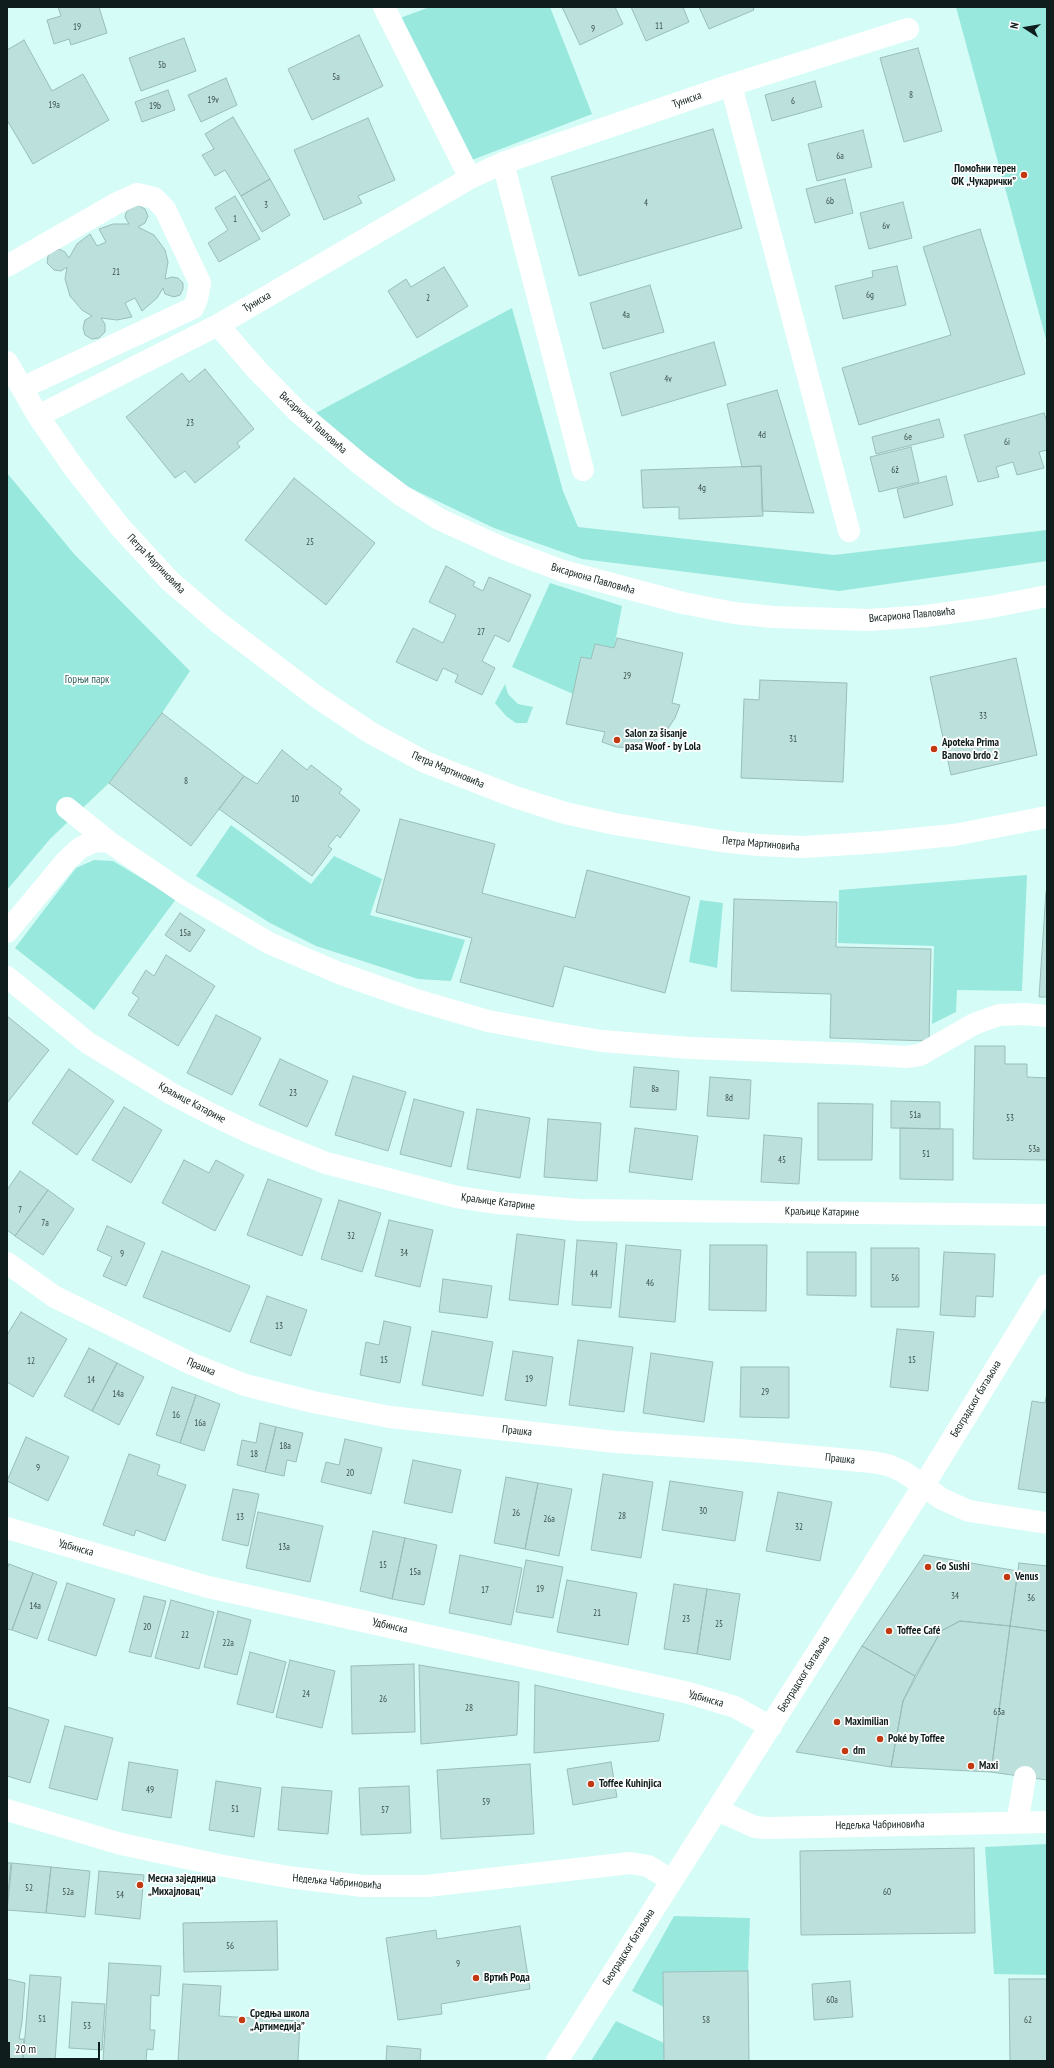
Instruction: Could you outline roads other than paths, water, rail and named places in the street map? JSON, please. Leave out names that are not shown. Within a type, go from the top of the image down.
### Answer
[{"type":"street","points":[[384,7],[470,178]]},
{"type":"street","name":"Туниска","points":[[38,416],[218,325],[470,178],[503,163],[731,85],[908,29]]},
{"type":"street","points":[[731,85],[849,531]]},
{"type":"street","points":[[503,163],[583,470]]},
{"type":"street","points":[[7,266],[117,203],[137,194],[154,198],[165,209],[200,283],[197,299],[193,308],[22,388]]},
{"type":"street","name":"Висариона Павловића","points":[[218,325],[257,370],[298,412],[360,464],[401,495],[439,519],[507,550],[562,571],[683,603],[734,613],[773,618],[870,620],[926,616],[991,607],[1047,596]]},
{"type":"street","name":"Петра Мартиновића","points":[[7,362],[38,416],[74,468],[121,528],[170,581],[219,623],[317,697],[371,733],[425,762],[515,797],[565,813],[622,825],[759,845],[802,847],[889,841],[954,834],[1047,817]]},
{"type":"street","points":[[67,808],[109,842],[184,892],[269,943],[339,973],[413,999],[488,1021],[602,1041],[690,1048],[906,1057],[920,1055],[974,1024],[999,1016],[1025,1014],[1047,1016]]},
{"type":"street","points":[[7,932],[66,862],[80,848],[95,841],[109,842]]},
{"type":"street","name":"Краљице Катарине","points":[[7,977],[88,1043],[172,1094],[215,1116],[259,1137],[326,1163],[457,1197],[497,1203],[579,1210],[1047,1215]]},
{"type":"street","name":"Прашка","points":[[7,1263],[55,1297],[192,1364],[245,1385],[313,1402],[390,1417],[616,1442],[739,1450],[872,1462],[888,1465],[904,1472],[942,1499],[969,1511],[1047,1523]]},
{"type":"street","name":"Београдског батаљона","points":[[557,2061],[924,1485],[1020,1326],[1047,1285]]},
{"type":"street","name":"Удбинска","points":[[7,1528],[208,1587],[689,1693],[735,1707],[771,1727]]},
{"type":"street","points":[[1017,1823],[1025,1777]]},
{"type":"street","name":"Недељка Чабриновића","points":[[7,1810],[121,1844],[212,1864],[288,1878],[363,1886],[427,1886],[630,1864],[648,1866],[671,1880]]},
{"type":"street","name":"Недељка Чабриновића","points":[[717,1810],[755,1827],[767,1828],[1047,1822]]},
{"type":"place","name":"Помоћни терен ФК „Чукарички”","points":[[1024,175]]},
{"type":"place","name":"Salon za šisanje pasa Woof - by Lola","points":[[617,740]]},
{"type":"place","name":"Apoteka Prima Banovo brdo 2","points":[[934,749]]},
{"type":"place","name":"Go Sushi","points":[[928,1567]]},
{"type":"place","name":"Venus","points":[[1007,1577]]},
{"type":"place","name":"Toffee Café","points":[[889,1631]]},
{"type":"place","name":"Maximilian","points":[[837,1722]]},
{"type":"place","name":"Poké by Toffee","points":[[880,1739]]},
{"type":"place","name":"dm","points":[[845,1751]]},
{"type":"place","name":"Maxi","points":[[971,1766]]},
{"type":"place","name":"Toffee Kuhinjica","points":[[591,1784]]},
{"type":"place","name":"Месна заједница „Михајловац”","points":[[140,1885]]},
{"type":"place","name":"Вртић Рода","points":[[476,1978]]},
{"type":"place","name":"Средња школа „Артимедија”","points":[[242,2020]]},
{"type":"park label","name":"Горњи парк","points":[[87,680]]}]
